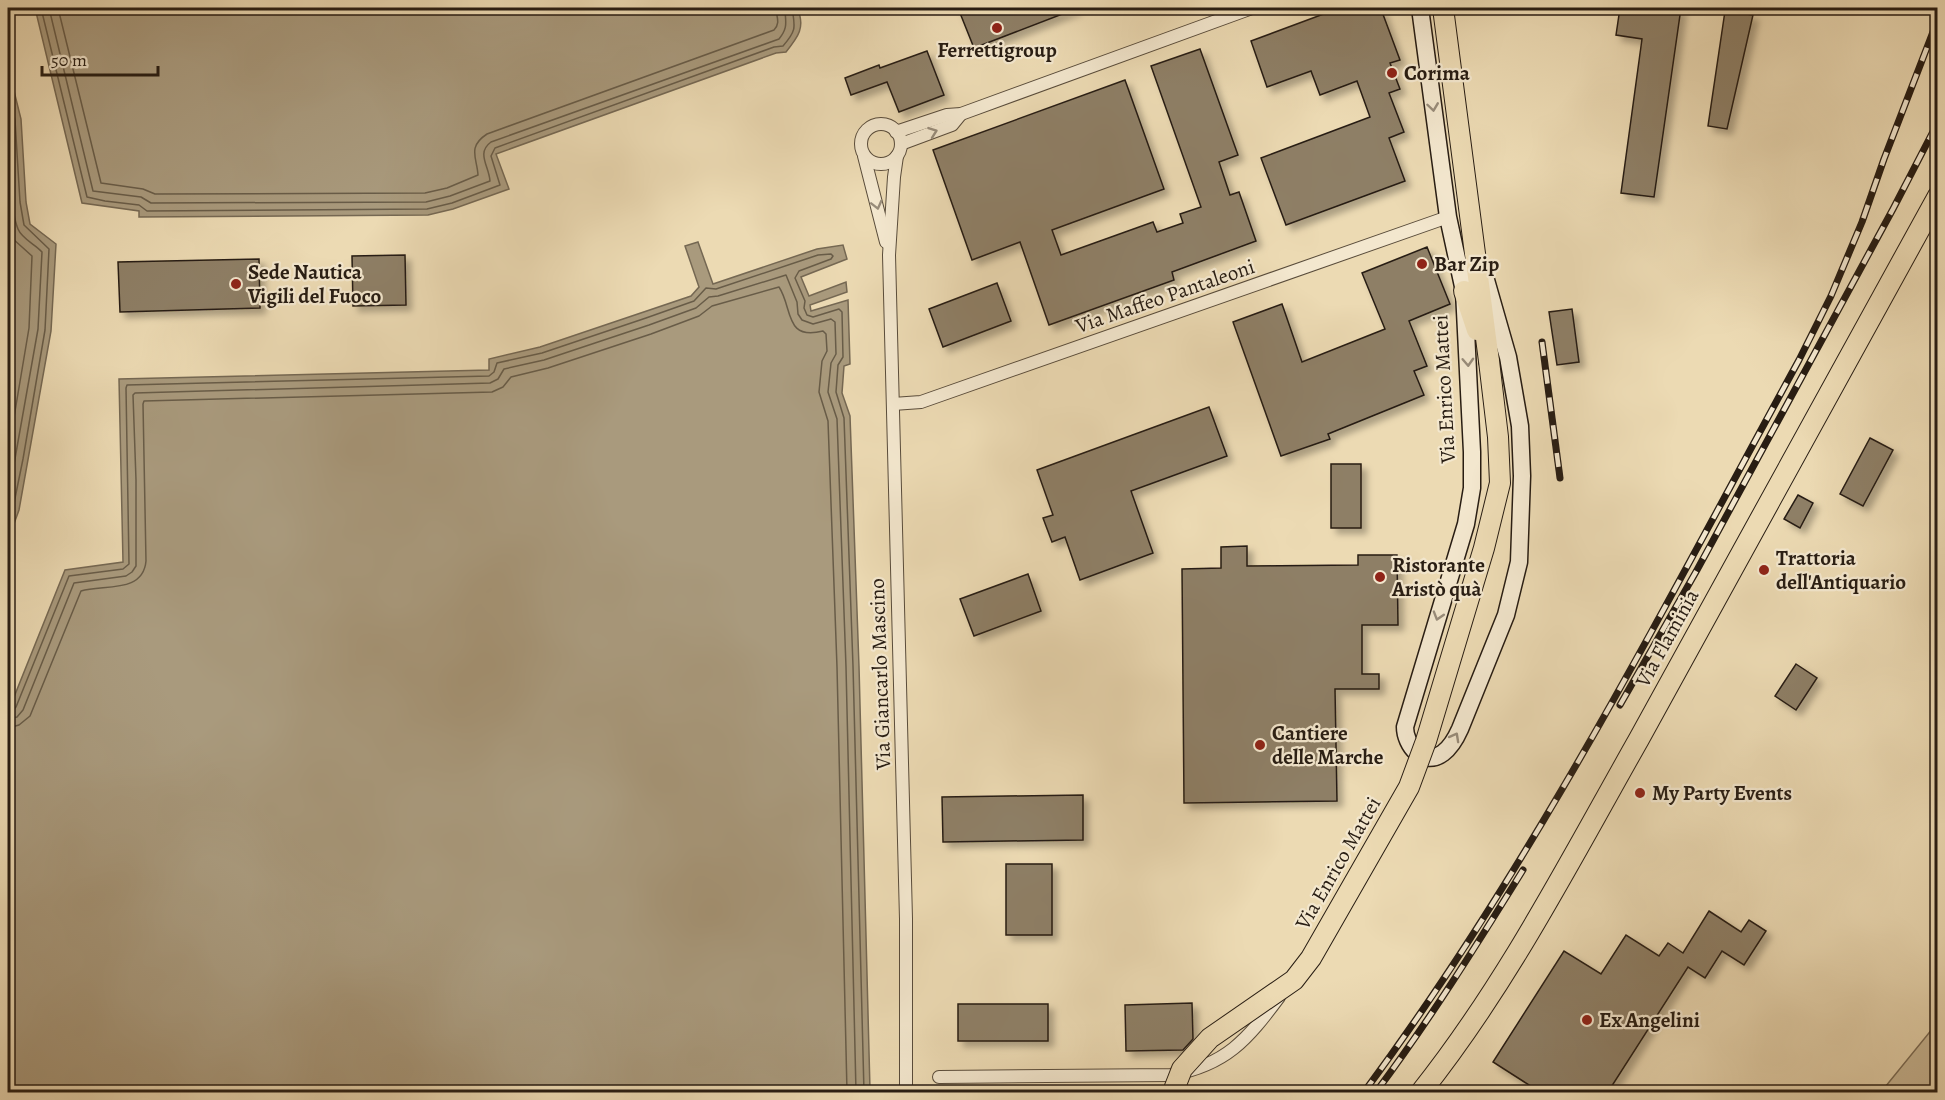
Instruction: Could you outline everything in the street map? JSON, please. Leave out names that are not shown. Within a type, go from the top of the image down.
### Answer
[{"type":"main road","name":"Via Enrico Mattei","points":[[1173,1092],[1182,1069],[1210,1038],[1294,980],[1311,958],[1409,787],[1426,741],[1489,530],[1500,483],[1498,437],[1443,8]]},
{"type":"main road","name":"Via Flaminia","points":[[1421,1092],[1463,1037],[1551,897],[1938,196]]},
{"type":"main road","points":[[1464,291],[1489,361]]},
{"type":"street","points":[[896,132],[946,115],[962,114],[1252,8]]},
{"type":"street","name":"Via Enrico Mattei","points":[[1420,8],[1448,217],[1464,291],[1472,452],[1472,488],[1466,524],[1405,727],[1405,738],[1415,752],[1421,756],[1436,757],[1444,753],[1460,729],[1506,615],[1518,562],[1522,476],[1520,426],[1502,334],[1475,246]]},
{"type":"street","points":[[864,156],[870,161],[884,164],[899,150],[952,125],[962,114]]},
{"type":"street","name":"Via Giancarlo Mascino","points":[[889,255],[861,149],[861,140],[865,132],[879,124],[889,126],[896,132],[899,150],[894,177],[889,255],[906,920],[906,1092]]},
{"type":"street","name":"Via Maffeo Pantaleoni","points":[[893,404],[921,402],[1448,217]]},
{"type":"street","name":"Via Enrico Mattei","points":[[939,1077],[1171,1076],[1191,1072],[1214,1063],[1246,1037],[1281,993],[1421,756]]},
{"type":"shaded area","points":[[1937,1023],[1937,1092],[1881,1092]]},
{"type":"water","points":[[35,8],[797,8],[801,26],[786,52],[776,53],[496,154],[509,189],[453,209],[428,215],[139,217],[139,211],[82,203]]},
{"type":"water","points":[[8,67],[21,119],[26,202],[30,224],[56,244],[51,331],[19,510],[8,540]]},
{"type":"water","points":[[698,242],[713,284],[817,249],[843,245],[847,259],[801,277],[809,296],[846,282],[847,292],[810,305],[811,311],[848,300],[850,364],[844,366],[842,393],[850,416],[870,1090],[868,1092],[8,1092],[8,712],[65,570],[123,562],[119,379],[489,370],[489,359],[540,347],[691,296],[699,287],[685,246]]},
{"type":"building","name":"Ferrettigroup","points":[[958,8],[1078,8],[974,48]]},
{"type":"building","points":[[1349,8],[1371,8],[1373,12],[1381,9],[1400,60],[1390,63],[1400,89],[1389,93],[1404,132],[1389,138],[1405,181],[1286,225],[1261,158],[1370,117],[1357,81],[1320,95],[1311,71],[1267,87],[1251,41],[1337,9],[1338,12]]},
{"type":"building","points":[[1620,8],[1681,8],[1654,197],[1621,193],[1642,39],[1616,35]]},
{"type":"building","points":[[1725,11],[1753,15],[1727,129],[1708,126]]},
{"type":"building","points":[[1200,49],[1238,155],[1219,162],[1230,195],[1239,192],[1256,241],[1172,272],[1174,280],[1049,325],[1020,242],[972,260],[933,150],[1125,80],[1164,189],[1052,230],[1061,255],[1153,222],[1157,232],[1183,223],[1180,214],[1201,207],[1151,66]]},
{"type":"building","points":[[927,51],[944,95],[899,112],[887,82],[851,95],[845,78]]},
{"type":"building","points":[[1427,247],[1450,304],[1409,321],[1427,366],[1414,371],[1424,395],[1328,434],[1330,439],[1281,456],[1233,322],[1282,304],[1302,362],[1385,329],[1362,273]]},
{"type":"building","points":[[405,255],[406,305],[353,306],[352,256]]},
{"type":"building","points":[[259,259],[260,308],[120,312],[118,262]]},
{"type":"building","points":[[997,283],[1011,321],[943,347],[929,309]]},
{"type":"building","points":[[1572,309],[1579,362],[1557,365],[1549,312]]},
{"type":"building","points":[[1209,407],[1227,456],[1131,491],[1153,553],[1080,580],[1065,537],[1052,542],[1043,518],[1053,515],[1037,470]]},
{"type":"building","points":[[1870,438],[1893,450],[1863,506],[1840,494]]},
{"type":"building","points":[[1331,464],[1361,464],[1361,528],[1331,528]]},
{"type":"building","points":[[1798,495],[1813,503],[1800,528],[1784,519]]},
{"type":"building","name":"Cantiere delle Marche","points":[[1247,546],[1247,566],[1358,565],[1358,555],[1397,555],[1398,625],[1362,625],[1362,674],[1379,674],[1379,689],[1335,689],[1337,801],[1184,803],[1182,569],[1221,568],[1221,547]]},
{"type":"building","points":[[1028,574],[1041,611],[974,636],[960,599]]},
{"type":"building","points":[[1796,664],[1817,678],[1796,710],[1775,696]]},
{"type":"building","points":[[1083,795],[1083,840],[943,842],[942,797]]},
{"type":"building","points":[[1006,864],[1052,864],[1052,935],[1006,935]]},
{"type":"building","name":"Ex Angelini","points":[[1709,911],[1741,932],[1749,920],[1766,931],[1744,965],[1722,951],[1705,978],[1688,967],[1608,1092],[1540,1092],[1493,1062],[1564,951],[1601,974],[1626,935],[1659,956],[1668,943],[1683,953]]},
{"type":"building","points":[[1192,1003],[1193,1039],[1183,1050],[1126,1051],[1125,1005]]},
{"type":"building","points":[[958,1004],[1048,1004],[1048,1041],[958,1041]]},
{"type":"railway","points":[[1364,1092],[1426,1006],[1540,826],[1646,641],[1799,360],[1831,296],[1862,222],[1938,19]]},
{"type":"railway","points":[[1620,705],[1697,570],[1938,122]]},
{"type":"railway","points":[[1542,342],[1560,478]]},
{"type":"railway","points":[[1376,1092],[1433,1011],[1523,870]]},
{"type":"place","name":"Ferrettigroup","points":[[997,28]]},
{"type":"place","name":"Corima","points":[[1392,73]]},
{"type":"place","name":"Bar Zip","points":[[1422,264]]},
{"type":"place","name":"Sede Nautica Vigili del Fuoco","points":[[236,284]]},
{"type":"place","name":"Trattoria dell'Antiquario","points":[[1764,570]]},
{"type":"place","name":"Ristorante Aristò quà","points":[[1380,577]]},
{"type":"place","name":"Cantiere delle Marche","points":[[1260,745]]},
{"type":"place","name":"My Party Events","points":[[1640,793]]},
{"type":"place","name":"Ex Angelini","points":[[1587,1020]]}]
